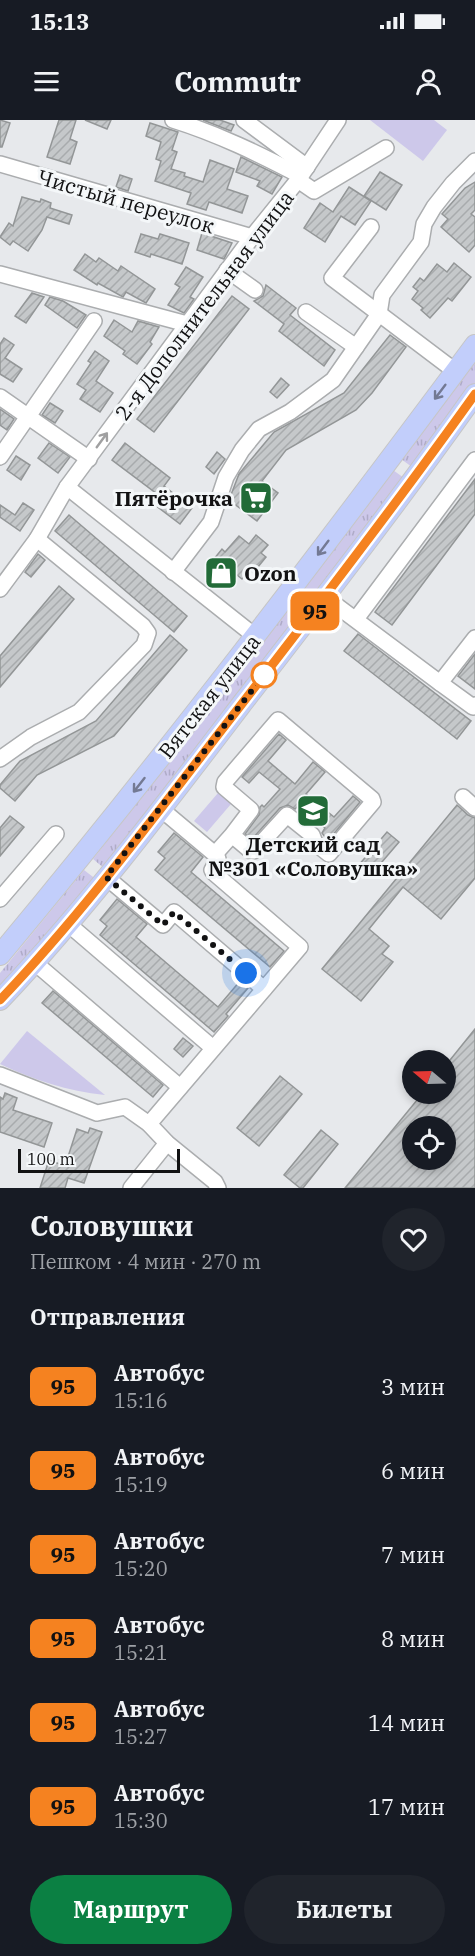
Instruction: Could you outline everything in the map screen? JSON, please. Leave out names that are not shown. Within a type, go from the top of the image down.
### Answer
[{"type":"main road","name":"Вятская улица","points":[[0,955],[256,637],[475,345]]},
{"type":"main road","name":"Вятская улица","points":[[0,1000],[161,809],[326,597],[475,394]]},
{"type":"main road","points":[[388,462],[407,465],[413,479]]},
{"type":"main road","points":[[82,856],[92,872],[106,877]]},
{"type":"street","points":[[173,120],[242,145],[302,174]]},
{"type":"street","points":[[244,120],[302,174],[314,191],[387,148]]},
{"type":"street","name":"2-я Дополнительная улица","points":[[0,589],[37,539],[67,487],[227,270],[302,174],[338,120]]},
{"type":"street","points":[[173,572],[211,522],[226,477],[242,450],[259,429],[290,412],[333,380],[380,314],[382,295],[421,242],[424,224],[434,207],[475,161]]},
{"type":"street","name":"Чистый переулок","points":[[0,164],[252,237]]},
{"type":"street","points":[[371,227],[332,278],[455,371]]},
{"type":"street","points":[[227,270],[255,290]]},
{"type":"street","points":[[0,274],[187,324]]},
{"type":"street","points":[[306,312],[356,347]]},
{"type":"street","points":[[0,457],[94,321]]},
{"type":"street","points":[[0,397],[89,459]]},
{"type":"street","points":[[356,619],[475,460]]},
{"type":"street","points":[[67,487],[256,637]]},
{"type":"street","points":[[0,759],[31,737],[79,712],[144,645],[147,633],[143,626],[37,539]]},
{"type":"street","points":[[326,597],[473,707],[475,705]]},
{"type":"street","points":[[440,683],[475,638]]},
{"type":"street","points":[[215,854],[251,810],[224,787],[225,782],[278,720],[372,799],[372,806],[329,854],[315,844],[312,835],[287,815],[254,851],[232,836]]},
{"type":"street","points":[[463,797],[475,808]]},
{"type":"street","points":[[149,1124],[300,947],[214,873],[213,866],[218,859],[215,854],[161,809]]},
{"type":"street","points":[[0,899],[56,834]]},
{"type":"street","points":[[106,877],[163,925],[174,912],[264,988]]},
{"type":"street","points":[[67,923],[213,1048]]},
{"type":"street","points":[[34,962],[180,1087]]},
{"type":"street","points":[[0,1075],[97,1113],[125,1107],[149,1124],[167,1143],[215,1182],[218,1188]]},
{"type":"street","points":[[131,1188],[167,1143]]},
{"type":"green space","points":[[370,120],[434,120],[447,130],[423,161]]},
{"type":"green space","points":[[475,359],[475,383],[412,467],[401,459]]},
{"type":"green space","points":[[393,470],[404,478],[105,869],[93,859],[262,643]]},
{"type":"green space","points":[[218,793],[231,804],[207,832],[194,821]]},
{"type":"green space","points":[[84,870],[97,880],[0,992],[0,973]]},
{"type":"green space","points":[[27,1031],[105,1095],[51,1084],[0,1064]]},
{"type":"building","points":[[0,120],[10,123],[2,147],[0,147]]},
{"type":"building","points":[[59,120],[76,120],[70,139],[77,142],[70,164],[47,157]]},
{"type":"building","points":[[85,120],[111,120],[107,129]]},
{"type":"building","points":[[203,120],[220,120],[234,125],[231,131]]},
{"type":"building","points":[[150,123],[178,132],[172,150],[177,152],[171,169],[203,182],[210,160],[234,169],[227,189],[248,196],[242,213],[209,202],[206,210],[187,204],[191,193],[155,181],[161,161],[156,159],[161,142],[146,136]]},
{"type":"building","points":[[241,157],[282,177],[272,194],[257,186],[260,181],[236,172]]},
{"type":"building","points":[[380,172],[402,185],[386,210],[364,196]]},
{"type":"building","points":[[120,175],[132,179],[128,191],[116,187]]},
{"type":"building","points":[[475,182],[475,210],[471,214],[475,217],[475,245],[469,252],[441,227],[448,219],[442,214],[465,188]]},
{"type":"building","points":[[349,187],[371,201],[355,225],[341,216],[325,242],[304,228],[320,203],[333,212]]},
{"type":"building","points":[[22,197],[40,202],[41,199],[51,203],[50,208],[72,215],[69,224],[47,217],[42,230],[28,251],[13,241],[10,245],[0,237],[9,223],[13,226]]},
{"type":"building","points":[[202,233],[232,243],[224,259],[197,250]]},
{"type":"building","points":[[141,234],[158,239],[160,234],[189,243],[182,264],[151,254],[150,257],[135,252]]},
{"type":"building","points":[[85,254],[96,262],[99,258],[118,271],[121,266],[155,289],[146,303],[126,292],[123,297],[98,283],[97,285],[74,270]]},
{"type":"building","points":[[454,263],[471,277],[452,301],[448,298],[430,318],[412,299],[418,291],[413,287],[420,278],[424,281],[437,264],[447,272]]},
{"type":"building","points":[[186,267],[203,277],[190,297],[194,299],[184,313],[168,305],[180,287],[175,284]]},
{"type":"building","points":[[266,285],[296,308],[290,315],[335,350],[324,366],[279,331],[284,324],[254,301],[263,296]]},
{"type":"building","points":[[32,293],[44,297],[26,323],[15,316]]},
{"type":"building","points":[[232,296],[249,309],[154,432],[137,419]]},
{"type":"building","points":[[50,297],[63,301],[86,315],[77,328],[45,305]]},
{"type":"building","points":[[114,320],[132,332],[138,321],[159,327],[150,342],[152,344],[137,364],[123,354],[125,351],[104,336]]},
{"type":"building","points":[[390,335],[406,347],[372,393],[356,410],[286,450],[262,481],[278,493],[257,521],[229,500],[239,474],[274,432],[344,393]]},
{"type":"building","points":[[4,338],[14,345],[5,358],[22,369],[13,382],[0,374],[0,344]]},
{"type":"building","points":[[95,351],[109,361],[96,381],[113,393],[100,412],[80,399],[86,390],[77,384],[91,363],[88,361]]},
{"type":"building","points":[[281,378],[289,385],[277,398],[270,392]]},
{"type":"building","points":[[50,403],[63,411],[55,423],[42,415]]},
{"type":"building","points":[[0,409],[14,419],[7,430],[0,425]]},
{"type":"building","points":[[49,443],[70,457],[58,473],[38,458]]},
{"type":"building","points":[[125,443],[170,478],[164,486],[192,508],[180,524],[151,502],[157,494],[112,460]]},
{"type":"building","points":[[217,452],[225,459],[214,474],[206,467]]},
{"type":"building","points":[[16,456],[30,465],[21,480],[7,470]]},
{"type":"building","points":[[475,479],[475,514],[392,625],[375,612]]},
{"type":"building","points":[[23,503],[34,510],[20,531],[0,517],[0,505],[15,515]]},
{"type":"building","points":[[69,515],[187,616],[174,632],[55,531]]},
{"type":"building","points":[[256,535],[268,545],[261,553],[266,557],[253,573],[250,570],[242,579],[232,571],[225,580],[213,571],[219,563],[214,559],[222,549],[225,552],[239,536],[249,544]]},
{"type":"building","points":[[38,554],[45,560],[31,577],[25,572]]},
{"type":"building","points":[[59,586],[74,599],[0,687],[0,656]]},
{"type":"building","points":[[358,634],[471,721],[457,739],[344,651]]},
{"type":"building","points":[[170,635],[187,650],[114,736],[37,775],[15,801],[0,788],[20,761],[96,721]]},
{"type":"building","points":[[475,654],[475,689],[458,676]]},
{"type":"building","points":[[279,734],[286,740],[268,761],[295,784],[313,762],[325,772],[306,794],[334,817],[353,796],[360,802],[328,841],[322,833],[325,828],[299,805],[295,809],[288,805],[280,808],[252,839],[245,834],[259,815],[260,807],[262,805],[264,807],[280,789],[259,772],[249,783],[242,777]]},
{"type":"building","points":[[457,805],[475,818],[475,878],[441,919],[403,887],[369,929],[389,946],[382,954],[393,962],[361,1001],[322,969]]},
{"type":"building","points":[[10,816],[24,827],[0,856],[0,828]]},
{"type":"building","points":[[387,832],[399,842],[370,876],[358,866]]},
{"type":"building","points":[[174,833],[203,857],[191,872],[284,951],[270,967],[155,870],[165,858],[158,852]]},
{"type":"building","points":[[117,899],[147,924],[136,937],[218,1007],[240,981],[248,988],[214,1032],[100,935],[107,926],[100,920]]},
{"type":"building","points":[[53,991],[163,1085],[153,1097],[42,1003]]},
{"type":"building","points":[[475,1029],[475,1188],[345,1188],[402,1118],[402,1170],[456,1170],[456,1116],[404,1116],[414,1104],[456,1104],[456,1053]]},
{"type":"building","points":[[183,1038],[193,1046],[183,1057],[174,1049]]},
{"type":"building","points":[[280,1076],[302,1094],[259,1146],[237,1128]]},
{"type":"building","points":[[5,1093],[17,1098],[13,1110],[52,1123],[44,1147],[0,1132],[0,1097],[3,1099]]},
{"type":"building","points":[[90,1128],[102,1132],[84,1183],[68,1178],[65,1188],[40,1188],[49,1160],[65,1166],[77,1129],[88,1133]]},
{"type":"building","points":[[321,1130],[338,1144],[303,1188],[300,1188],[284,1175]]},
{"type":"bus line","name":"95","points":[[0,1000],[80,908],[161,809],[326,597],[475,394]]},
{"type":"place","name":"Пятёрочка","points":[[256,498]]},
{"type":"place","name":"Ozon","points":[[221,573]]},
{"type":"place","name":"Детский сад №301 «Соловушка»","points":[[313,811]]},
{"type":"route","points":[[246,973],[174,912],[163,925],[106,877],[264,675]]}]
